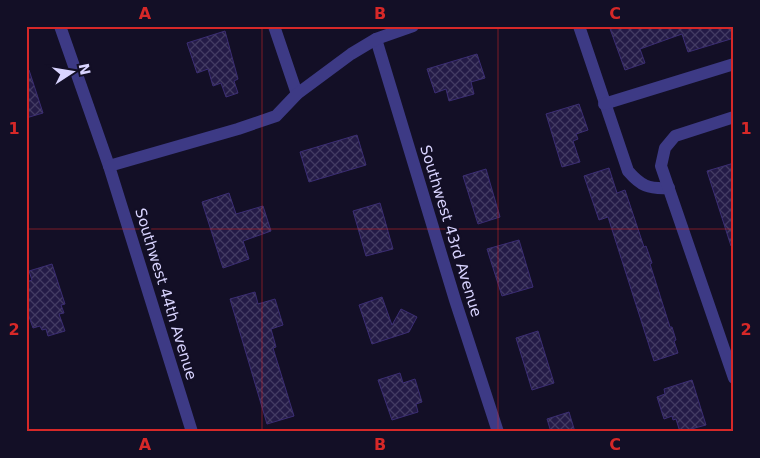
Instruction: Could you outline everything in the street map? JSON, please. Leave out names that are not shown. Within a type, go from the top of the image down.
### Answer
[{"type":"street","name":"Southwest 44th Avenue","points":[[60,26],[109,166],[192,432]]},
{"type":"street","points":[[274,26],[297,94]]},
{"type":"street","points":[[109,166],[238,129],[276,116],[297,94],[321,75],[376,39],[413,26]]},
{"type":"street","points":[[579,26],[628,170],[639,183],[655,189],[669,188]]},
{"type":"street","name":"Southwest 43rd Avenue","points":[[376,39],[452,291],[498,432]]},
{"type":"street","points":[[604,104],[734,64]]},
{"type":"street","points":[[734,117],[674,136],[665,148],[662,166],[734,378]]},
{"type":"building","points":[[609,26],[734,26],[734,38],[688,52],[682,34],[640,49],[645,63],[625,70]]},
{"type":"building","points":[[225,31],[238,79],[234,81],[238,93],[226,97],[221,83],[213,86],[208,69],[197,73],[187,43]]},
{"type":"building","points":[[477,54],[485,78],[471,82],[474,94],[449,101],[446,89],[435,93],[427,69]]},
{"type":"building","points":[[26,70],[29,70],[43,113],[26,118]]},
{"type":"building","points":[[579,104],[588,130],[576,134],[578,139],[573,141],[580,162],[562,167],[546,114]]},
{"type":"building","points":[[357,135],[366,165],[309,182],[300,152]]},
{"type":"building","points":[[734,163],[734,245],[731,246],[707,171]]},
{"type":"building","points":[[609,168],[617,193],[625,190],[644,247],[646,246],[652,263],[650,264],[676,340],[674,341],[678,353],[654,361],[608,217],[599,220],[584,176]]},
{"type":"building","points":[[486,169],[500,217],[478,224],[463,176]]},
{"type":"building","points":[[229,193],[236,214],[263,206],[271,231],[243,241],[249,259],[223,268],[202,202]]},
{"type":"building","points":[[380,203],[393,249],[366,256],[353,211]]},
{"type":"building","points":[[519,240],[533,287],[502,296],[487,249]]},
{"type":"building","points":[[52,264],[65,304],[61,305],[64,313],[59,314],[65,331],[48,336],[46,329],[42,330],[40,326],[33,328],[26,308],[26,282],[32,280],[29,271]]},
{"type":"building","points":[[255,292],[258,304],[275,299],[283,325],[271,329],[276,347],[273,348],[294,416],[267,424],[230,299]]},
{"type":"building","points":[[382,297],[392,325],[401,309],[417,317],[409,332],[372,344],[359,305]]},
{"type":"building","points":[[538,331],[554,383],[532,390],[516,338]]},
{"type":"building","points":[[400,373],[403,383],[415,379],[422,402],[416,404],[418,412],[392,420],[378,380]]},
{"type":"building","points":[[692,380],[706,425],[680,432],[676,419],[673,420],[672,416],[664,419],[657,397],[665,394],[664,389]]},
{"type":"building","points":[[569,412],[575,432],[551,432],[547,419]]}]
